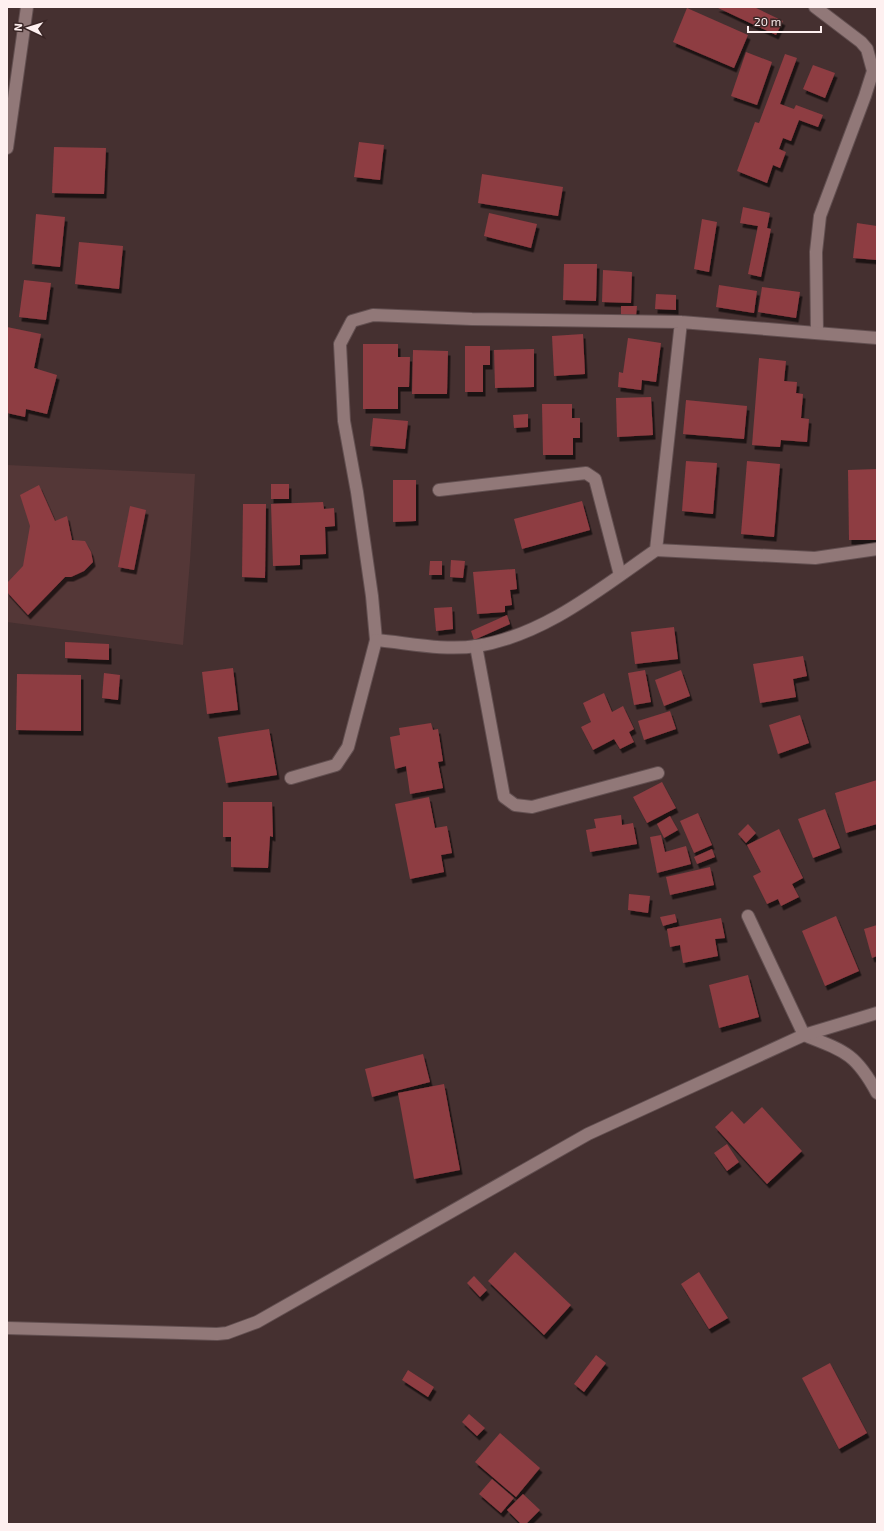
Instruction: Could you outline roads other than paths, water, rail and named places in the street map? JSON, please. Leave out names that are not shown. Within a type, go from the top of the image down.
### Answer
[{"type":"street","points":[[7,148],[27,7]]},
{"type":"street","points":[[815,7],[867,49],[873,71],[820,216],[816,252],[817,333]]},
{"type":"street","points":[[291,778],[336,765],[348,747],[376,640],[372,596],[359,507],[344,421],[340,344],[352,321],[373,315],[472,319],[681,322],[877,338]]},
{"type":"street","points":[[656,550],[681,322]]},
{"type":"street","points":[[439,490],[586,473],[595,479],[620,575]]},
{"type":"street","points":[[376,640],[444,646],[476,646],[513,636],[550,620],[567,610],[656,550],[815,558],[877,549]]},
{"type":"street","points":[[476,646],[504,797],[515,805],[532,807],[658,773]]},
{"type":"street","points":[[748,916],[804,1035],[839,1048],[852,1057],[868,1076],[877,1094]]},
{"type":"street","points":[[7,1328],[217,1334],[240,1329],[257,1322],[588,1134],[804,1035],[877,1013]]}]
